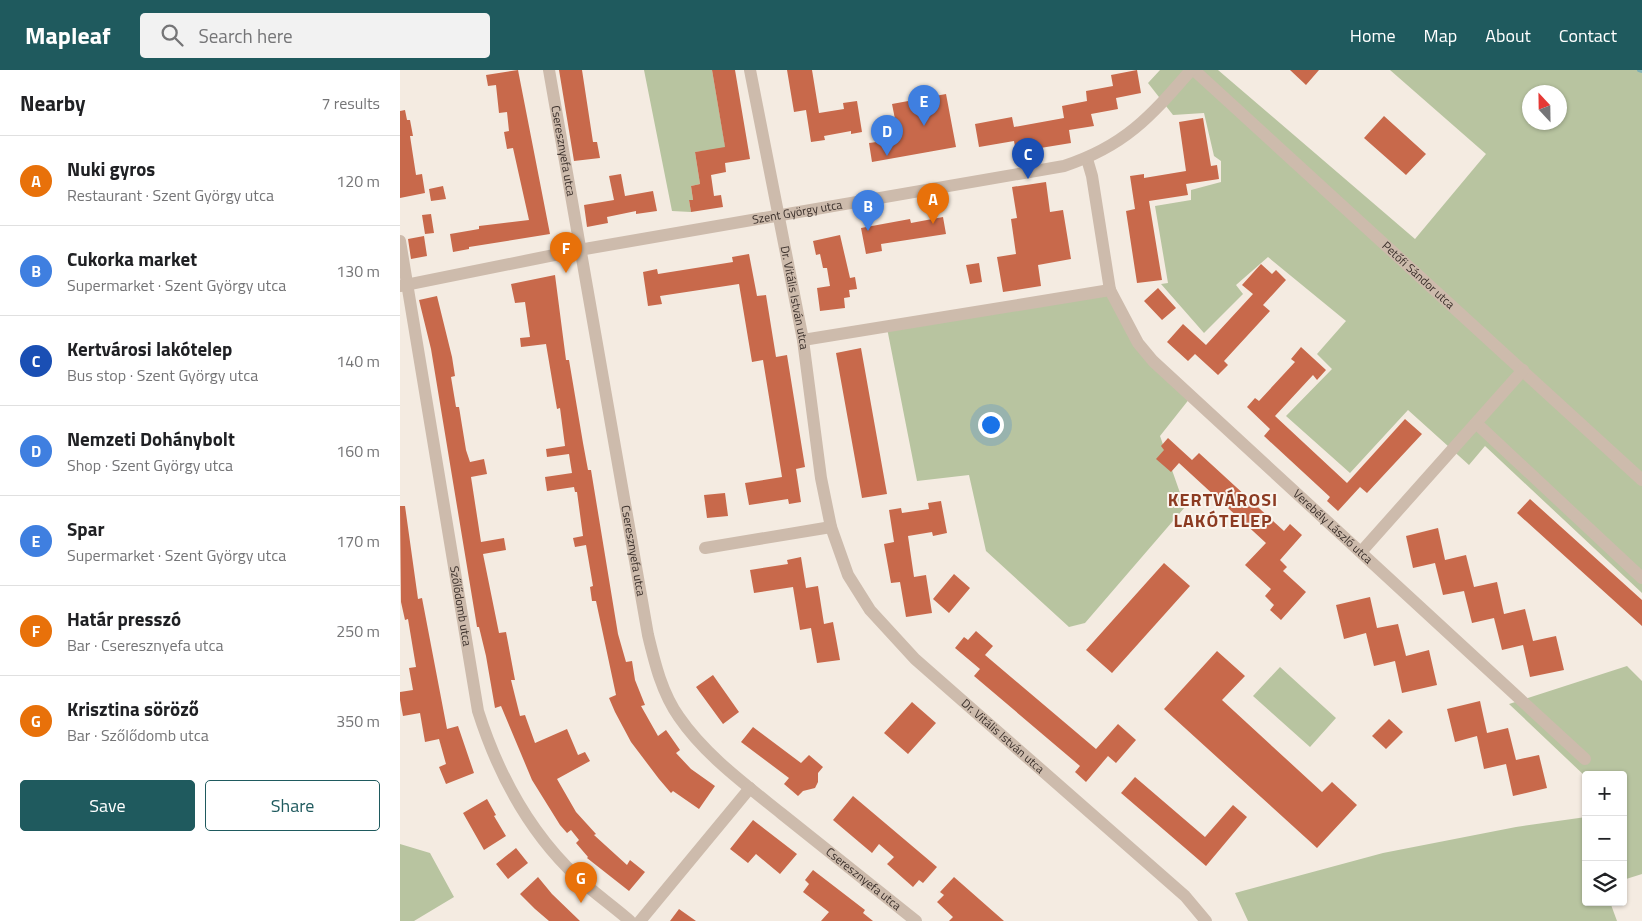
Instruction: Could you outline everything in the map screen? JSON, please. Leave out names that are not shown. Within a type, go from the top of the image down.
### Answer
[{"type":"street","name":"Cseresznyefa utca","points":[[549,70],[579,250],[648,635],[658,673],[668,700],[684,724],[705,748],[750,788],[916,921]]},
{"type":"street","name":"Dr. Vitális István utca","points":[[750,70],[803,340],[821,478],[831,527],[839,554],[858,592],[870,610],[915,659],[1185,896],[1206,921]]},
{"type":"street","name":"Szent György utca","points":[[404,285],[579,250],[1064,166],[1087,159],[1120,142],[1137,128],[1192,70]]},
{"type":"street","name":"Petőfi Sándor utca","points":[[1192,70],[1642,480]]},
{"type":"street","name":"Verebély László utca","points":[[1087,159],[1092,176],[1110,290],[1138,342],[1154,361],[1585,759]]},
{"type":"street","name":"Szőlődomb utca","points":[[400,241],[404,285],[478,711],[486,736],[510,790],[527,819],[550,849],[577,877],[630,921]]},
{"type":"street","points":[[803,340],[1110,290]]},
{"type":"street","points":[[1361,552],[1523,370]]},
{"type":"street","points":[[1476,424],[1642,578]]},
{"type":"street","points":[[705,548],[831,527]]},
{"type":"street","points":[[640,921],[750,788]]},
{"type":"green space","points":[[644,70],[712,70],[726,152],[710,150],[695,152],[700,184],[691,186],[693,200],[689,200],[691,212],[672,211]]},
{"type":"green space","points":[[1160,70],[1218,70],[1415,239],[1486,154],[1390,70],[1642,70],[1642,593],[1485,446],[1469,465],[1408,410],[1350,473],[1286,416],[1332,369],[1317,354],[1346,321],[1268,257],[1236,285],[1243,294],[1204,333],[1161,284],[1168,283],[1155,206],[1191,200],[1191,190],[1221,182],[1221,161],[1214,156],[1204,113],[1173,115],[1148,83]]},
{"type":"green space","points":[[1114,284],[1130,325],[1148,352],[1194,393],[1160,436],[1185,507],[1085,623],[1069,627],[986,551],[969,475],[917,481],[886,323]]},
{"type":"green space","points":[[1627,666],[1642,681],[1642,874],[1627,879],[1627,771],[1582,771],[1582,773],[1509,704]]},
{"type":"green space","points":[[1280,667],[1336,718],[1310,747],[1253,696]]},
{"type":"green space","points":[[1582,818],[1582,906],[1611,906],[1617,921],[1248,921],[1235,893],[1383,853],[1516,827]]},
{"type":"green space","points":[[400,844],[430,853],[454,897],[414,921],[400,921]]},
{"type":"building","points":[[518,70],[550,234],[469,247],[469,249],[453,252],[450,234],[479,229],[479,226],[529,220],[513,148],[507,149],[504,132],[509,131],[507,112],[499,113],[496,85],[488,86],[486,75]]},
{"type":"building","points":[[559,70],[582,70],[593,142],[597,142],[600,158],[574,161]]},
{"type":"building","points":[[712,70],[735,70],[750,159],[725,163],[726,172],[711,175],[714,196],[721,195],[723,207],[691,212],[689,200],[693,200],[691,186],[700,184],[695,152],[725,147]]},
{"type":"building","points":[[787,70],[812,70],[819,113],[844,109],[843,103],[857,101],[862,132],[851,134],[851,131],[824,136],[825,140],[811,142],[806,110],[794,112]]},
{"type":"building","points":[[1137,70],[1141,93],[1116,98],[1118,109],[1091,114],[1094,126],[1069,130],[1071,143],[1016,152],[1014,141],[979,147],[975,124],[1012,117],[1014,127],[1064,118],[1062,106],[1087,101],[1086,91],[1113,86],[1111,75]]},
{"type":"building","points":[[1290,70],[1319,70],[1306,85]]},
{"type":"building","points":[[946,94],[956,147],[872,162],[869,143],[899,139],[892,104]]},
{"type":"building","points":[[405,110],[407,120],[410,120],[413,136],[410,136],[416,175],[422,174],[425,193],[400,198],[400,111]]},
{"type":"building","points":[[1384,116],[1426,154],[1406,175],[1364,138]]},
{"type":"building","points":[[1203,118],[1211,166],[1217,165],[1219,179],[1186,184],[1188,195],[1149,201],[1162,280],[1137,283],[1126,211],[1135,209],[1130,176],[1144,174],[1144,178],[1186,171],[1179,122]]},
{"type":"building","points":[[621,174],[625,196],[653,191],[657,211],[636,214],[636,211],[607,217],[608,223],[587,227],[584,205],[614,200],[609,176]]},
{"type":"building","points":[[1046,182],[1050,212],[1063,210],[1071,259],[1038,265],[1041,286],[1003,292],[997,257],[1016,254],[1011,219],[1017,218],[1012,187]]},
{"type":"building","points":[[443,186],[446,199],[431,201],[429,189]]},
{"type":"building","points":[[431,214],[434,233],[425,234],[422,215]]},
{"type":"building","points":[[943,217],[946,234],[881,244],[882,251],[866,254],[861,228],[910,219],[911,223]]},
{"type":"building","points":[[840,235],[850,278],[855,277],[857,289],[849,290],[850,297],[844,298],[845,308],[820,311],[817,288],[830,286],[827,268],[823,268],[820,254],[816,255],[813,241]]},
{"type":"building","points":[[424,236],[427,256],[411,259],[408,239]]},
{"type":"building","points":[[749,254],[757,296],[766,295],[776,357],[787,355],[805,467],[796,469],[801,502],[789,504],[788,499],[749,505],[745,483],[782,477],[763,360],[752,362],[739,284],[660,296],[662,304],[648,306],[643,272],[657,269],[658,274],[733,262],[732,257]]},
{"type":"building","points":[[979,263],[982,282],[970,284],[966,265]]},
{"type":"building","points":[[1261,264],[1272,274],[1276,270],[1286,280],[1263,305],[1270,311],[1224,361],[1228,365],[1218,375],[1195,354],[1188,361],[1167,342],[1183,324],[1206,345],[1253,294],[1242,285]]},
{"type":"building","points":[[555,275],[566,360],[569,360],[588,470],[591,470],[618,634],[626,662],[632,661],[635,680],[645,705],[641,706],[658,736],[666,730],[680,750],[676,753],[691,769],[715,786],[699,809],[673,791],[671,793],[631,742],[615,712],[609,698],[616,695],[596,601],[592,601],[590,587],[593,586],[586,545],[575,547],[573,538],[583,536],[577,492],[575,492],[574,487],[547,491],[545,477],[572,473],[569,454],[547,457],[546,449],[565,446],[560,408],[557,409],[546,344],[521,347],[520,338],[530,337],[525,302],[515,303],[511,284]]},
{"type":"building","points":[[1158,288],[1176,308],[1162,320],[1144,301]]},
{"type":"building","points":[[437,296],[452,357],[455,376],[451,377],[456,407],[459,407],[466,450],[470,462],[484,459],[487,474],[471,477],[481,542],[504,538],[506,550],[483,554],[499,633],[506,632],[515,680],[511,680],[520,716],[525,715],[535,743],[567,729],[578,755],[585,752],[590,761],[557,779],[576,812],[596,834],[594,835],[627,865],[630,860],[645,872],[629,891],[587,858],[576,843],[579,840],[571,830],[567,833],[560,825],[532,780],[501,706],[495,708],[486,656],[479,627],[477,627],[431,349],[419,300]]},
{"type":"building","points":[[1301,347],[1326,370],[1317,380],[1313,375],[1275,416],[1347,483],[1405,419],[1422,434],[1367,493],[1360,487],[1338,511],[1327,501],[1330,497],[1264,436],[1270,429],[1247,407],[1255,398],[1259,401],[1295,362],[1291,359]]},
{"type":"building","points":[[861,348],[887,494],[862,498],[836,353]]},
{"type":"building","points":[[1168,438],[1192,460],[1199,453],[1284,531],[1290,524],[1302,535],[1280,560],[1287,567],[1283,571],[1306,592],[1281,620],[1270,610],[1274,605],[1265,596],[1271,589],[1245,565],[1266,543],[1179,463],[1171,472],[1156,459],[1164,450],[1161,446]]},
{"type":"building","points":[[725,493],[728,516],[707,518],[704,495]]},
{"type":"building","points":[[1530,499],[1642,600],[1642,626],[1517,513]]},
{"type":"building","points":[[941,501],[947,533],[933,536],[932,532],[908,536],[914,577],[926,575],[932,613],[906,617],[900,582],[891,583],[884,544],[894,542],[889,510],[901,508],[902,513],[929,509],[928,503]]},
{"type":"building","points":[[400,506],[405,506],[418,599],[422,598],[447,729],[458,726],[474,773],[446,784],[439,767],[446,764],[439,739],[425,742],[420,713],[403,716],[400,700],[400,692],[413,690],[409,668],[416,667],[408,619],[405,620],[401,602]]},
{"type":"building","points":[[1438,528],[1445,560],[1466,555],[1474,587],[1497,582],[1504,614],[1525,609],[1533,641],[1556,636],[1564,670],[1530,677],[1523,645],[1502,650],[1494,618],[1472,623],[1464,591],[1443,595],[1435,563],[1413,568],[1406,536]]},
{"type":"building","points":[[801,557],[806,588],[818,586],[824,624],[833,622],[840,660],[817,663],[811,628],[800,630],[793,587],[754,593],[750,570],[788,564],[787,560]]},
{"type":"building","points":[[1164,563],[1190,586],[1112,673],[1086,650]]},
{"type":"building","points":[[954,574],[970,588],[949,613],[933,599]]},
{"type":"building","points":[[1370,597],[1377,628],[1398,624],[1406,656],[1429,650],[1437,685],[1402,693],[1395,661],[1374,666],[1366,633],[1344,639],[1336,605]]},
{"type":"building","points":[[976,631],[993,646],[985,655],[1096,749],[1118,724],[1136,740],[1116,763],[1108,756],[1086,782],[1075,772],[1080,766],[974,676],[980,669],[955,648],[964,637],[968,640]]},
{"type":"building","points":[[1217,651],[1245,676],[1222,700],[1322,792],[1332,782],[1357,805],[1317,848],[1164,709]]},
{"type":"building","points":[[713,675],[739,712],[723,724],[696,687]]},
{"type":"building","points":[[1480,701],[1487,733],[1508,728],[1516,760],[1539,755],[1547,788],[1513,796],[1506,764],[1484,769],[1477,736],[1455,742],[1447,709]]},
{"type":"building","points":[[912,702],[936,723],[908,754],[884,733]]},
{"type":"building","points":[[1389,719],[1403,732],[1386,749],[1372,736]]},
{"type":"building","points":[[753,727],[801,763],[809,755],[823,767],[818,773],[818,782],[815,788],[803,791],[798,796],[784,784],[789,778],[741,742]]},
{"type":"building","points":[[1135,777],[1205,837],[1233,805],[1247,817],[1206,866],[1121,793]]},
{"type":"building","points":[[853,796],[937,867],[923,883],[919,880],[913,887],[887,864],[894,857],[879,844],[872,853],[833,820]]},
{"type":"building","points":[[487,799],[496,815],[494,816],[506,836],[484,850],[463,813]]},
{"type":"building","points":[[753,820],[797,854],[780,874],[756,854],[748,863],[730,849]]},
{"type":"building","points":[[516,848],[528,863],[508,879],[496,864]]},
{"type":"building","points":[[813,870],[865,910],[863,913],[873,921],[821,921],[829,912],[803,892],[809,884],[805,880]]},
{"type":"building","points":[[538,877],[552,894],[580,921],[549,921],[520,894]]},
{"type":"building","points":[[954,877],[1004,921],[949,921],[953,917],[937,902],[944,895],[940,892]]},
{"type":"building","points":[[679,909],[696,921],[670,921]]},
{"type":"place","name":"Spar","points":[[924,126]]},
{"type":"place","name":"Nemzeti Dohánybolt","points":[[887,156]]},
{"type":"place","name":"Kertvárosi lakótelep","points":[[1028,179]]},
{"type":"place","name":"Nuki gyros","points":[[933,224]]},
{"type":"place","name":"Cukorka market","points":[[868,231]]},
{"type":"place","name":"Határ presszó","points":[[566,273]]},
{"type":"place","name":"Krisztina söröző","points":[[581,903]]},
{"type":"district","name":"KERTVÁROSI LAKÓTELEP","points":[[1223,510]]}]
